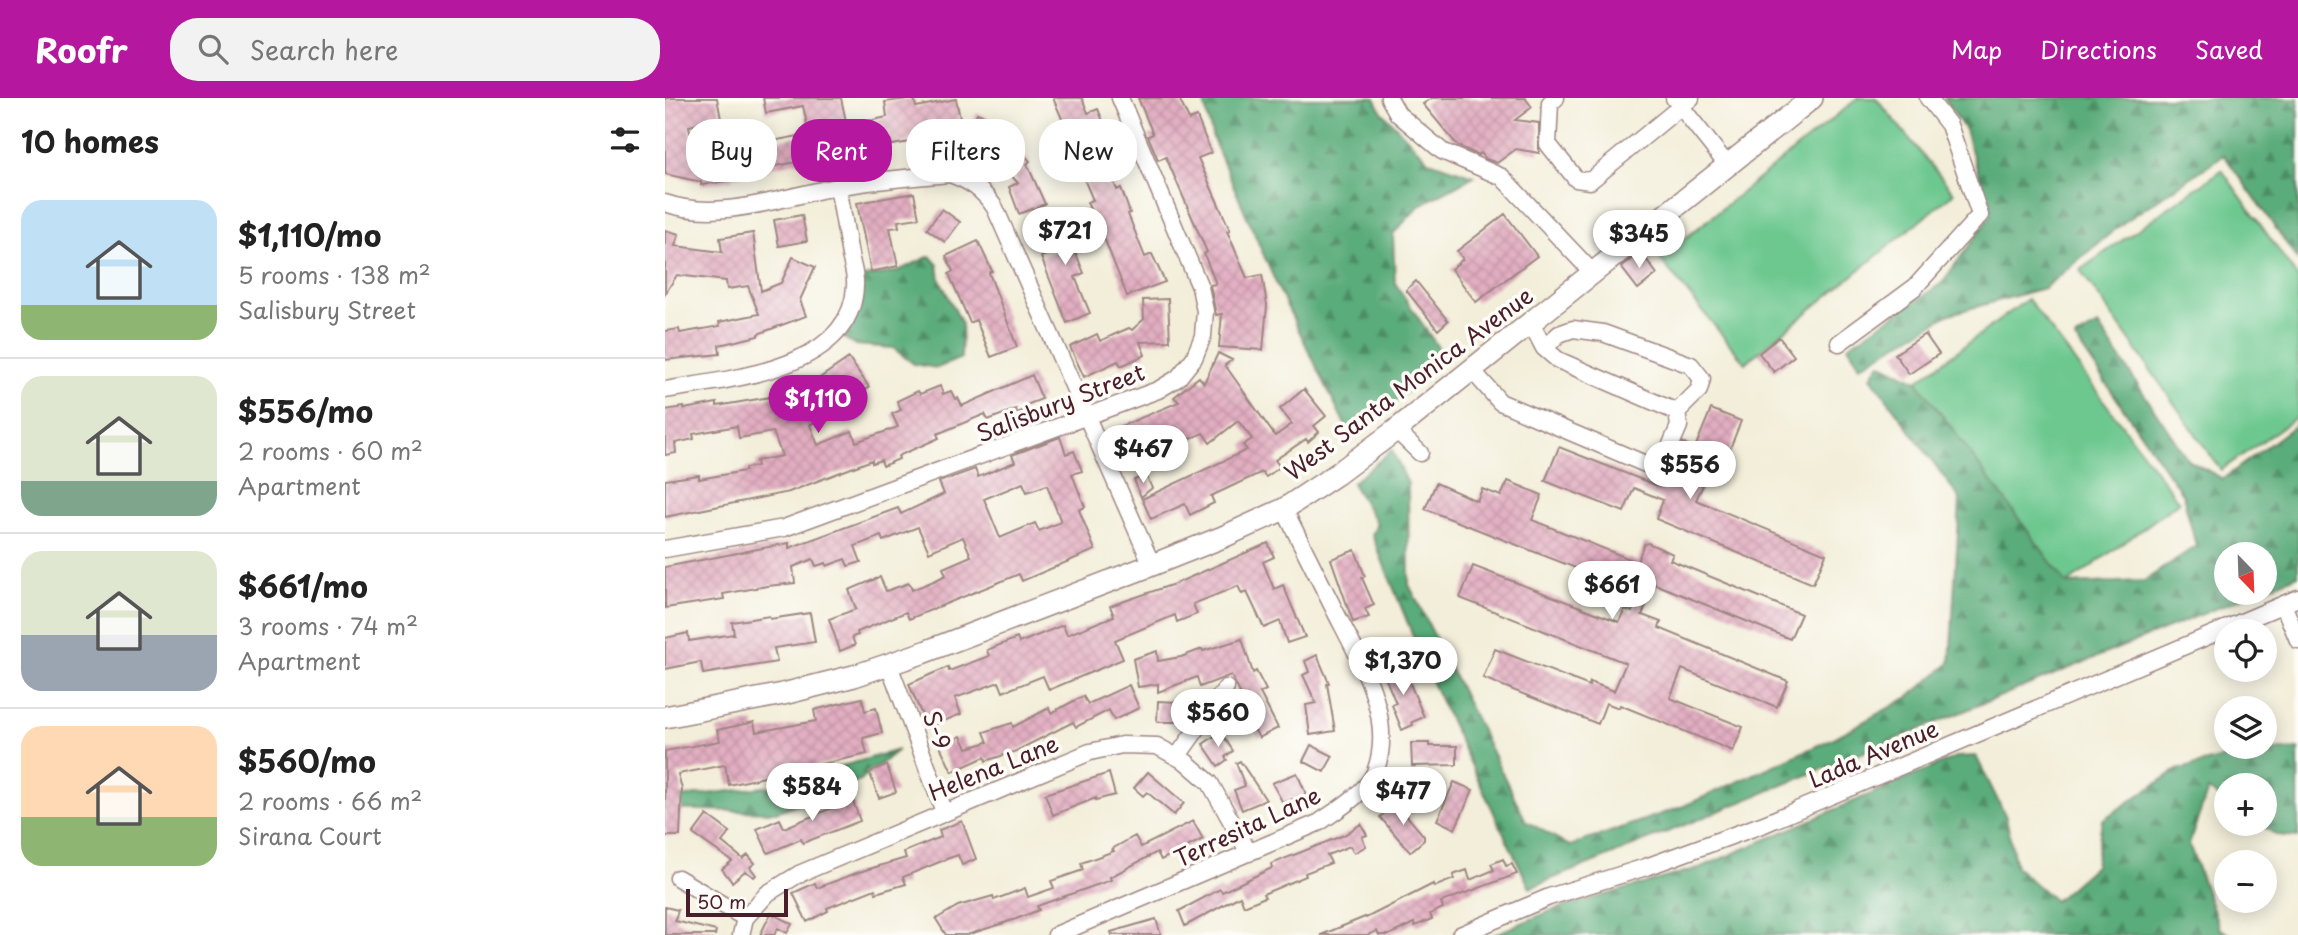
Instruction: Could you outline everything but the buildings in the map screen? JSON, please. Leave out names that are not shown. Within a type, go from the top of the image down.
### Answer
[{"type":"main road","name":"West Santa Monica Avenue","points":[[665,717],[818,686],[889,665],[1223,537],[1284,509],[1396,430],[1812,98]]},
{"type":"street","name":"Salisbury Street","points":[[665,549],[784,528],[1086,418],[1158,390],[1178,378],[1194,358],[1203,335],[1205,311],[1200,287],[1120,98]]},
{"type":"street","points":[[1389,98],[1398,114],[1442,151],[1502,177],[1593,273]]},
{"type":"street","points":[[1556,98],[1549,103],[1548,144],[1576,179],[1590,181],[1682,101],[1728,166]]},
{"type":"street","points":[[1839,343],[1915,287],[1980,215],[1949,125],[1928,98]]},
{"type":"street","points":[[665,203],[680,208],[723,210],[838,186],[950,174],[964,178],[984,191],[995,208],[1151,565]]},
{"type":"street","points":[[665,390],[774,370],[819,348],[838,332],[850,310],[855,286],[838,186]]},
{"type":"street","points":[[1531,323],[1544,348],[1558,360],[1677,412]]},
{"type":"street","points":[[1544,348],[1559,334],[1573,328],[1603,333],[1691,365],[1702,379],[1699,390],[1677,412]]},
{"type":"street","points":[[1472,370],[1500,402],[1650,466],[1663,463],[1679,426],[1677,412]]},
{"type":"street","points":[[1396,430],[1420,453]]},
{"type":"street","name":"Terresita Lane","points":[[1056,935],[1320,821],[1350,801],[1375,775],[1382,744],[1367,676],[1284,509]]},
{"type":"street","points":[[2290,601],[2298,640]]},
{"type":"street","name":"Lada Avenue","points":[[1460,935],[1549,897],[1646,867],[1764,824],[2169,650],[2290,601]]},
{"type":"street","name":"S-9","points":[[889,665],[944,811]]},
{"type":"street","points":[[1177,757],[1226,688]]},
{"type":"street","name":"Helena Lane","points":[[741,935],[745,918],[768,893],[799,874],[1090,752],[1122,745],[1157,746],[1177,757],[1210,783],[1249,853]]},
{"type":"street","points":[[678,878],[745,918]]},
{"type":"green space","points":[[1203,98],[1375,98],[1382,112],[1429,161],[1474,176],[1420,205],[1393,234],[1395,283],[1445,358],[1352,439],[1279,290],[1213,139]]},
{"type":"green space","points":[[1858,98],[1876,98],[1954,193],[1745,363],[1660,259]]},
{"type":"green space","points":[[1944,98],[2298,98],[2298,260],[2224,155],[2123,223],[2044,288],[1950,314],[1860,366],[1848,346],[1942,283],[1991,215],[1965,130]]},
{"type":"green space","points":[[2222,170],[2298,278],[2298,416],[2221,470],[2080,270]]},
{"type":"green space","points":[[930,256],[938,265],[940,280],[962,324],[961,358],[937,368],[914,364],[893,348],[856,345],[838,335],[858,278],[898,271]]},
{"type":"green space","points":[[2028,299],[2179,502],[2067,584],[1917,381]]},
{"type":"green space","points":[[2098,325],[2188,460],[2223,479],[2298,423],[2298,575],[2277,584],[2277,542],[2214,542],[2214,606],[2222,606],[1530,888],[1433,685],[1372,535],[1377,524],[1352,483],[1392,450],[1408,484],[1409,585],[1526,821],[1570,846],[1684,806],[1834,738],[1907,698],[1950,663],[1960,499],[1871,377],[1880,363],[1917,381],[2067,584],[2144,581],[2196,546],[2183,495],[2075,338]]},
{"type":"green space","points":[[2298,749],[2298,837],[2277,835],[2277,773],[2214,773],[2214,794],[2208,790],[2189,844],[2220,929],[2231,935],[1493,935],[1553,910],[1702,867],[1956,757],[1976,756],[2006,817],[2016,867],[2055,901],[2095,866],[2102,820],[2177,770],[2218,759],[2277,759],[2277,750]]},
{"type":"green space","points":[[898,750],[861,780],[776,812],[665,809],[665,799],[772,786]]}]
